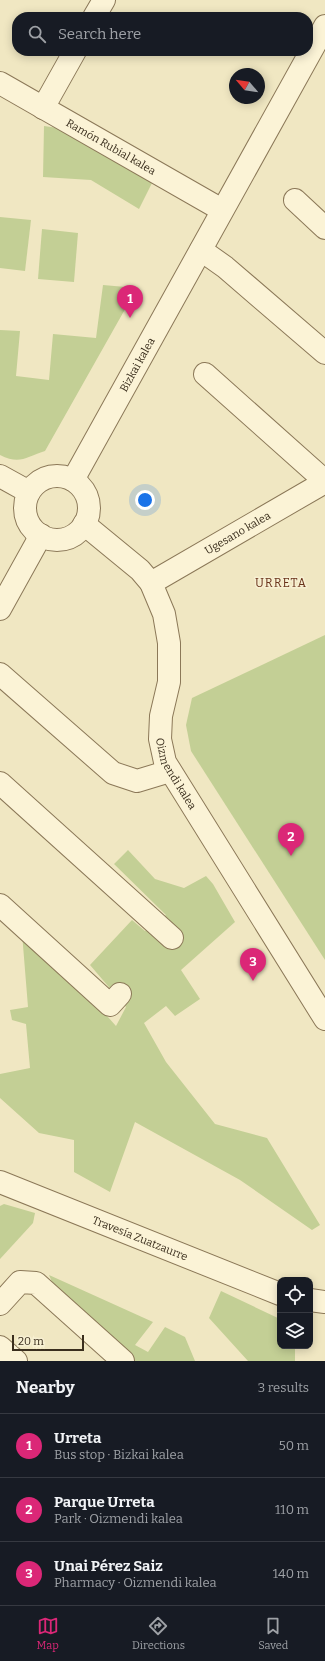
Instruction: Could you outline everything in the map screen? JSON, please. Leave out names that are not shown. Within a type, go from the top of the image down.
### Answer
[{"type":"street","points":[[97,12],[104,0]]},
{"type":"street","name":"Bizkai kalea","points":[[313,47],[325,26]]},
{"type":"street","points":[[43,108],[72,56]]},
{"type":"street","name":"Bizkai kalea","points":[[74,480],[308,56]]},
{"type":"street","name":"Ramón Rubial kalea","points":[[0,84],[222,210]]},
{"type":"street","points":[[295,200],[325,228]]},
{"type":"street","points":[[201,250],[225,267],[325,353]]},
{"type":"street","points":[[204,374],[325,482]]},
{"type":"street","points":[[0,476],[29,492]]},
{"type":"street","points":[[64,476],[74,480],[86,495],[89,505],[84,524],[78,532],[64,538],[50,539],[41,535],[33,529],[25,511],[25,501],[29,492],[35,484],[44,478],[64,476]]},
{"type":"street","name":"Ugesano kalea","points":[[151,583],[325,482]]},
{"type":"street","name":"Oizmendi kalea","points":[[84,524],[140,570],[151,583],[164,614],[169,643],[169,682],[161,716],[160,739],[165,762],[325,1019]]},
{"type":"street","points":[[0,608],[41,535]]},
{"type":"street","points":[[0,674],[113,773],[137,781],[170,771]]},
{"type":"street","points":[[0,783],[172,938]]},
{"type":"street","points":[[0,905],[110,1005],[120,994]]},
{"type":"street","name":"Travesía Zuatzaurre","points":[[0,1182],[277,1293]]},
{"type":"street","points":[[0,1304],[20,1282],[36,1283],[123,1361]]},
{"type":"street","points":[[313,1300],[325,1302]]},
{"type":"street","points":[[0,1347],[16,1361]]},
{"type":"green space","points":[[44,126],[65,129],[153,181],[139,209],[91,180],[43,177]]},
{"type":"green space","points":[[0,217],[31,220],[25,271],[0,268]]},
{"type":"green space","points":[[42,229],[78,233],[74,282],[38,279]]},
{"type":"green space","points":[[103,285],[137,288],[45,451],[28,458],[18,460],[0,455],[0,330],[20,331],[16,376],[49,380],[53,334],[96,338]]},
{"type":"green space","points":[[325,635],[325,960],[191,751],[186,725],[192,698]]},
{"type":"green space","points":[[128,850],[155,879],[184,888],[206,876],[213,884],[235,922],[181,970],[200,999],[175,1016],[166,1006],[144,1023],[166,1062],[215,1124],[267,1138],[320,1225],[312,1230],[240,1180],[135,1122],[110,1192],[74,1172],[74,1140],[39,1133],[0,1098],[0,1074],[30,1068],[26,1024],[12,1020],[10,1010],[28,1007],[22,933],[99,1007],[116,1026],[126,1007],[90,965],[132,920],[145,931],[166,915],[114,864]]},
{"type":"green space","points":[[4,1204],[35,1213],[33,1223],[0,1259],[0,1206]]},
{"type":"green space","points":[[49,1275],[153,1322],[135,1345],[148,1352],[165,1327],[185,1337],[195,1361],[131,1361],[59,1298]]},
{"type":"green space","points":[[221,1291],[277,1318],[277,1349],[295,1349],[295,1361],[248,1361],[209,1318]]},
{"type":"place","name":"Urreta","points":[[130,318]]},
{"type":"place","name":"Parque Urreta","points":[[291,856]]},
{"type":"place","name":"Unai Pérez Saiz","points":[[253,981]]},
{"type":"district","name":"URRETA","points":[[281,583]]}]
